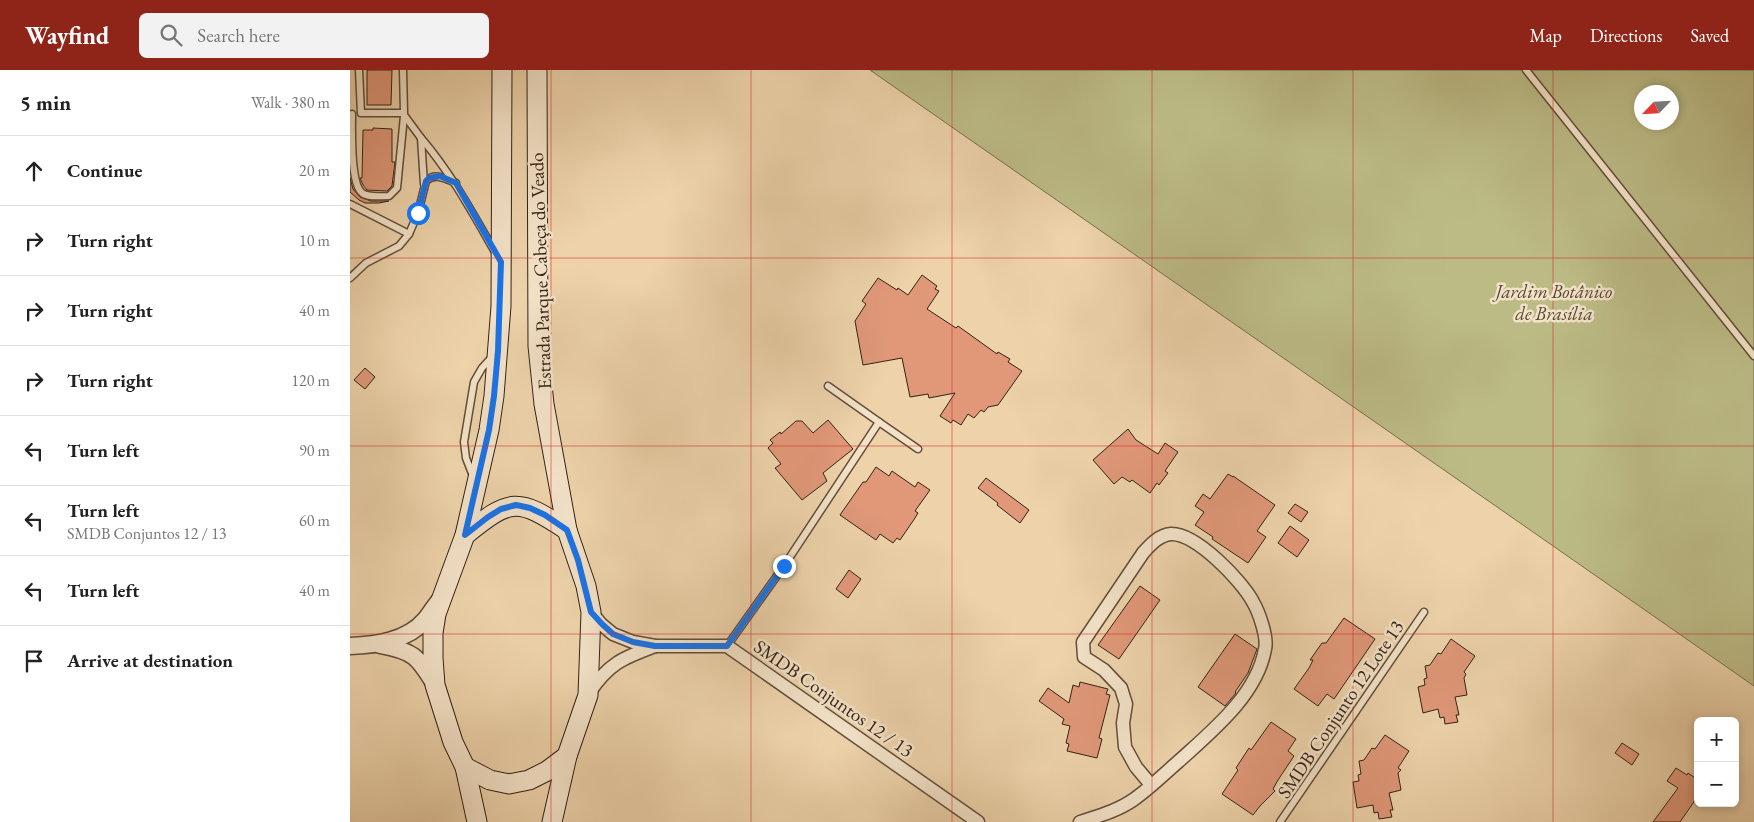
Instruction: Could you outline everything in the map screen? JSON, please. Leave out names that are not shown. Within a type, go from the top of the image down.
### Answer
[{"type":"main road","name":"Estrada Parque Cabeça do Veado","points":[[465,767],[452,742],[436,685],[433,633],[436,614],[465,535],[489,430],[498,351],[501,262],[502,70]]},
{"type":"main road","name":"Estrada Parque Cabeça do Veado","points":[[537,70],[538,346],[544,404],[567,530],[578,560],[591,612],[588,695],[567,756]]},
{"type":"main road","points":[[465,535],[501,509],[516,505],[530,508],[545,515],[567,530]]},
{"type":"main road","points":[[465,767],[490,780],[509,784],[529,780],[547,771],[567,756]]},
{"type":"main road","points":[[552,822],[567,756]]},
{"type":"main road","points":[[465,767],[477,822]]},
{"type":"street","points":[[1080,822],[1108,813],[1133,800],[1151,785],[1217,726],[1238,704],[1256,675],[1266,648],[1262,626],[1254,602],[1238,580],[1193,541],[1170,534],[1152,543],[1143,553],[1083,642],[1084,657],[1104,670],[1121,688],[1126,704],[1123,723],[1125,747],[1136,767],[1151,785]]},
{"type":"street","points":[[375,645],[397,638],[413,630],[424,621],[442,597]]},
{"type":"street","name":"SMDB Conjuntos 12 / 13","points":[[591,612],[613,634],[633,642],[655,646],[727,646],[978,822]]},
{"type":"street","points":[[350,646],[375,645],[408,652],[425,667],[436,685]]},
{"type":"street","name":"SMDB Conjuntos 12 / 13","points":[[588,695],[599,679],[615,663],[655,646]]},
{"type":"lane","points":[[360,70],[361,113],[404,115]]},
{"type":"lane","points":[[352,114],[352,177],[357,189],[362,194],[389,196],[398,188],[404,115],[404,70]]},
{"type":"lane","points":[[1526,70],[1650,223],[1754,356]]},
{"type":"lane","points":[[404,115],[456,183],[501,262]]},
{"type":"lane","points":[[421,138],[424,190]]},
{"type":"lane","points":[[350,278],[366,263],[399,246],[409,234],[418,213],[426,181],[440,176],[456,183]]},
{"type":"lane","points":[[350,204],[409,234]]},
{"type":"lane","points":[[828,386],[918,449]]},
{"type":"lane","points":[[727,646],[784,566],[878,422]]},
{"type":"lane","name":"SMDB Conjunto 12 Lote 13","points":[[1280,822],[1424,612]]},
{"type":"green space","name":"Jardim Botânico de Brasília","points":[[870,70],[1754,70],[1754,686]]},
{"type":"building","points":[[367,70],[392,70],[391,105],[367,105]]},
{"type":"building","points":[[373,128],[392,129],[392,162],[395,162],[392,186],[387,191],[367,190],[360,178],[362,178],[363,130],[373,130]]},
{"type":"building","points":[[350,178],[353,189],[360,197],[371,201],[389,201],[365,203],[359,200],[350,192]]},
{"type":"building","points":[[922,275],[937,286],[935,289],[939,291],[927,309],[956,328],[958,326],[997,354],[998,352],[1010,359],[1008,362],[1022,371],[998,405],[988,407],[984,412],[981,410],[974,418],[968,414],[961,425],[953,420],[951,423],[940,416],[955,393],[929,398],[928,394],[910,397],[902,358],[863,365],[855,321],[866,304],[862,301],[878,278],[908,295]]},
{"type":"building","points":[[365,368],[375,377],[365,389],[354,380]]},
{"type":"building","points":[[828,420],[853,449],[823,473],[827,481],[802,500],[775,468],[781,464],[768,448],[773,443],[770,440],[780,432],[781,434],[796,421],[802,421],[813,433]]},
{"type":"building","points":[[1128,429],[1136,440],[1158,454],[1165,443],[1178,452],[1165,471],[1168,473],[1150,493],[1132,480],[1130,482],[1122,477],[1114,484],[1093,460]]},
{"type":"building","points":[[876,467],[889,476],[892,471],[915,487],[918,482],[930,490],[915,511],[918,513],[900,540],[897,538],[893,543],[880,534],[876,540],[840,515]]},
{"type":"building","points":[[1228,474],[1275,505],[1257,531],[1266,537],[1248,563],[1195,525],[1204,512],[1195,506],[1203,494],[1210,499]]},
{"type":"building","points":[[986,478],[1029,510],[1020,523],[978,488]]},
{"type":"building","points":[[1295,504],[1308,512],[1301,522],[1288,513]]},
{"type":"building","points":[[1290,526],[1309,540],[1297,557],[1278,543]]},
{"type":"building","points":[[849,570],[861,579],[848,598],[836,589]]},
{"type":"building","points":[[1140,586],[1160,600],[1119,659],[1098,645]]},
{"type":"building","points":[[1344,618],[1375,639],[1334,699],[1327,694],[1318,706],[1294,689],[1313,660],[1310,660],[1322,643],[1326,643]]},
{"type":"building","points":[[1235,634],[1257,649],[1248,673],[1236,693],[1225,706],[1198,687]]},
{"type":"building","points":[[1451,639],[1475,656],[1464,672],[1466,674],[1464,678],[1467,695],[1455,697],[1459,715],[1456,715],[1458,722],[1445,724],[1444,717],[1440,718],[1438,709],[1423,713],[1418,687],[1425,685],[1424,679],[1427,678],[1425,666],[1430,665],[1438,653],[1441,654]]},
{"type":"building","points":[[1080,682],[1108,689],[1106,694],[1110,695],[1099,738],[1102,739],[1097,758],[1067,751],[1069,744],[1066,743],[1070,726],[1062,724],[1064,719],[1039,701],[1048,688],[1069,703],[1073,685],[1079,687]]},
{"type":"building","points":[[1271,722],[1296,739],[1288,751],[1294,756],[1273,789],[1275,791],[1253,815],[1222,794],[1238,770],[1236,768],[1249,748],[1251,750]]},
{"type":"building","points":[[1385,735],[1409,751],[1398,768],[1401,770],[1398,773],[1401,790],[1389,793],[1393,810],[1390,810],[1392,817],[1379,819],[1378,812],[1374,813],[1373,805],[1357,808],[1353,782],[1359,781],[1358,775],[1361,774],[1359,761],[1364,760],[1372,748],[1375,749]]},
{"type":"building","points":[[1622,743],[1639,754],[1632,765],[1615,753]]},
{"type":"building","points":[[1676,768],[1694,777],[1694,802],[1680,822],[1653,822],[1678,788],[1667,781]]},
{"type":"route","points":[[418,213],[426,181],[429,178],[440,176],[456,183],[501,262],[498,351],[494,396],[489,430],[465,535],[501,509],[516,505],[530,508],[545,515],[567,530],[586,586],[591,612],[613,634],[633,642],[655,646],[727,646],[784,566]]}]
